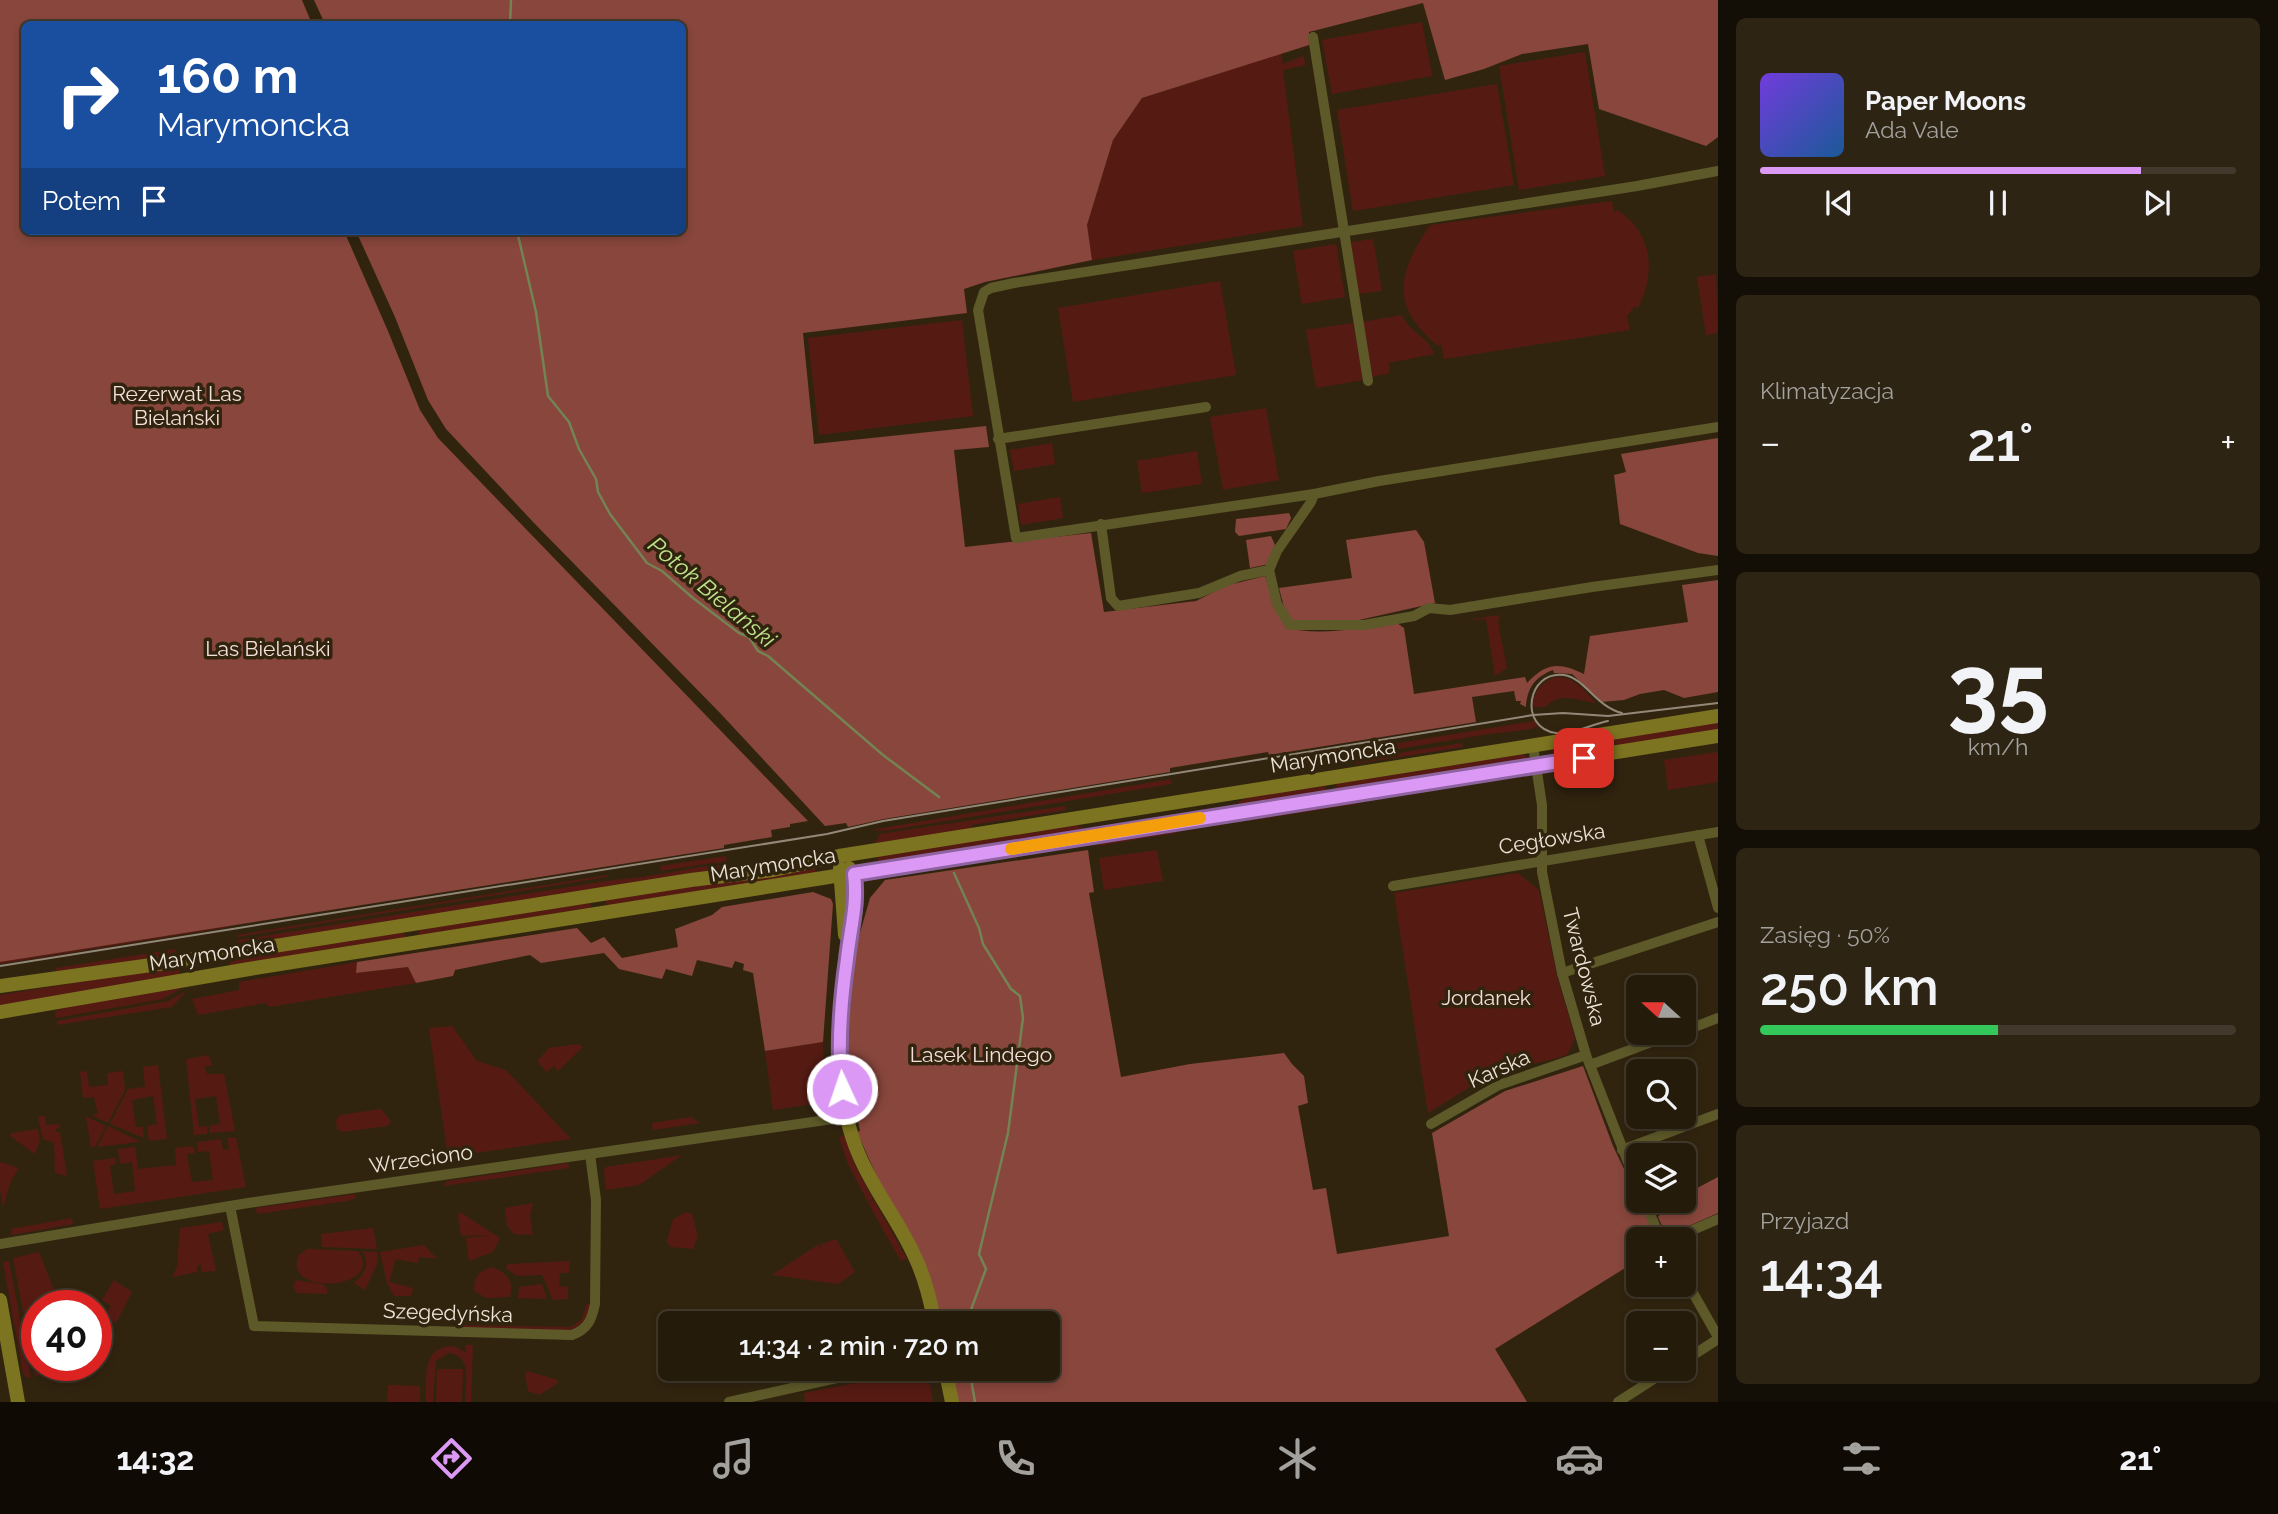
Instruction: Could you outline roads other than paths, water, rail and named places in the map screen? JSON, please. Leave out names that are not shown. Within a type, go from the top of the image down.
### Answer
[{"type":"main road","name":"Marymoncka","points":[[0,986],[773,870],[839,856],[1718,716]]},
{"type":"main road","name":"Marymoncka","points":[[0,1012],[225,973],[1718,736]]},
{"type":"main road","points":[[1329,778],[1332,797]]},
{"type":"main road","points":[[1192,820],[1198,807],[1219,796],[1234,802],[1240,812]]},
{"type":"main road","points":[[839,856],[856,900],[846,960],[840,1063],[847,1117],[861,1160],[878,1195],[916,1258],[932,1311]]},
{"type":"main road","points":[[597,895],[600,914]]},
{"type":"main road","points":[[410,924],[413,943]]},
{"type":"main road","points":[[222,954],[225,973]]},
{"type":"main road","points":[[0,1300],[18,1402]]},
{"type":"main road","points":[[948,1381],[952,1402]]},
{"type":"street","points":[[1313,37],[1368,381]]},
{"type":"street","points":[[1718,171],[1009,284],[984,292],[978,310],[1016,538],[1314,494],[1379,481],[1718,427]]},
{"type":"street","points":[[998,439],[1206,407]]},
{"type":"street","points":[[1314,494],[1277,551],[1269,570],[1277,604],[1290,625],[1364,625],[1414,616],[1429,608],[1450,610],[1718,570]]},
{"type":"street","points":[[1101,524],[1111,598],[1118,606],[1199,593],[1240,576],[1269,570]]},
{"type":"street","name":"Twardowska","points":[[1533,746],[1542,805],[1541,860],[1562,973],[1588,1060],[1626,1160]]},
{"type":"street","name":"Cegłowska","points":[[1393,886],[1718,832]]},
{"type":"street","points":[[1698,835],[1718,908]]},
{"type":"street","points":[[1562,973],[1718,922]]},
{"type":"street","points":[[1696,1026],[1718,1018]]},
{"type":"street","name":"Karska","points":[[1431,1124],[1499,1085],[1636,1045]]},
{"type":"street","points":[[1622,1150],[1718,1114]]},
{"type":"street","name":"Wrzeciono","points":[[0,1244],[103,1225],[847,1117]]},
{"type":"street","name":"Szegedyńska","points":[[230,1206],[254,1326],[563,1337],[578,1333],[588,1325],[594,1311],[596,1200],[590,1154]]},
{"type":"street","points":[[1696,1229],[1718,1220]]},
{"type":"street","points":[[1695,1297],[1718,1338],[1696,1353]]},
{"type":"street","points":[[729,1402],[824,1381]]},
{"type":"street","points":[[1618,1402],[1651,1381]]},
{"type":"waterway","name":"Potok Bielański","points":[[510,21],[511,0]]},
{"type":"waterway","name":"Potok Bielański","points":[[518,235],[536,312],[548,396],[569,422],[610,514],[647,563],[662,571],[739,633],[749,637],[758,651],[768,656],[883,755],[939,797]]},
{"type":"waterway","name":"Potok Bielański","points":[[954,873],[979,928],[983,944],[1011,989],[1020,996],[1023,1018],[1008,1133],[979,1254],[986,1269],[970,1311]]},
{"type":"waterway","name":"Potok Bielański","points":[[971,1381],[975,1402]]},
{"type":"tram line","points":[[1608,721],[1569,732],[1556,733],[1544,729],[1536,721],[1532,711],[1535,690],[1542,681],[1551,676],[1564,675],[1578,681],[1605,705],[1622,713]]},
{"type":"tram line","points":[[0,966],[827,834],[883,821],[1533,715],[1563,713],[1608,716],[1718,703]]},
{"type":"park label","name":"Rezerwat Las Bielański","points":[[177,406]]},
{"type":"park label","name":"Las Bielański","points":[[268,649]]},
{"type":"park label","name":"Jordanek","points":[[1486,998]]},
{"type":"park label","name":"Lasek Lindego","points":[[981,1055]]}]
